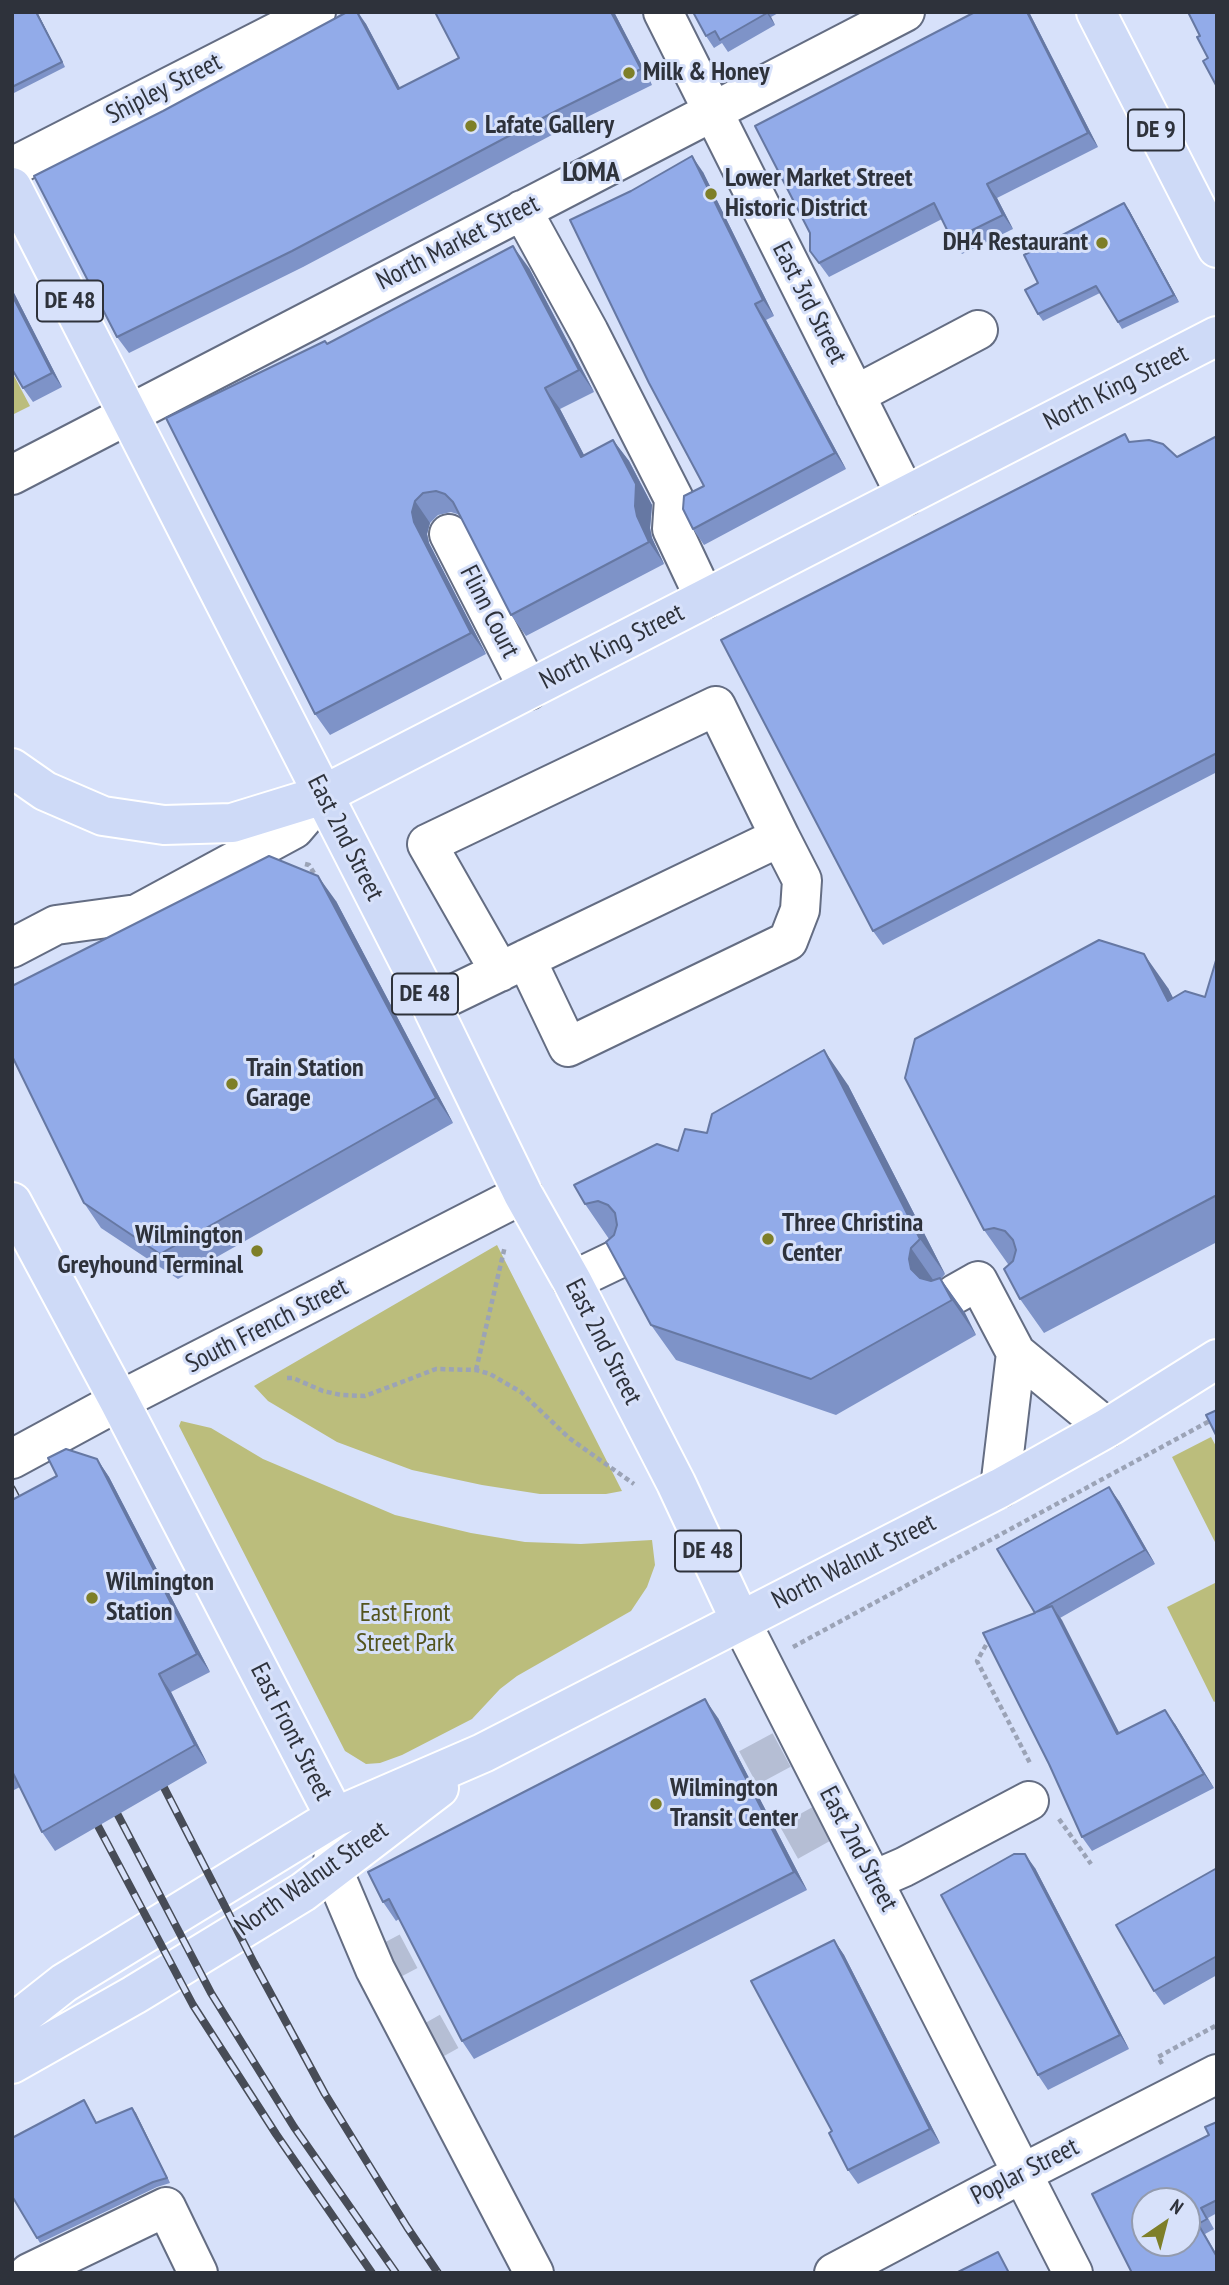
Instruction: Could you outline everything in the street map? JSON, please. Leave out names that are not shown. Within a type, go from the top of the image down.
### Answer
[{"type":"main road","name":"DE 9","points":[[1096,12],[1217,248]]},
{"type":"main road","name":"DE 48","points":[[12,187],[128,414]]},
{"type":"main road","name":"North King Street","points":[[323,795],[1217,336]]},
{"type":"main road","name":"East 2nd Street","points":[[128,414],[430,1005],[523,1194],[572,1281],[676,1483],[740,1620]]},
{"type":"main road","points":[[12,768],[46,791],[103,816],[164,825],[232,823],[323,795]]},
{"type":"main road","name":"East Front Street","points":[[12,1202],[119,1401],[335,1817]]},
{"type":"main road","name":"North Walnut Street","points":[[12,2024],[64,1983],[335,1817],[484,1753],[1000,1488],[1107,1428],[1217,1359]]},
{"type":"main road","name":"North Walnut Street","points":[[12,2064],[134,1995],[285,1904],[484,1753]]},
{"type":"street","name":"Shipley Street","points":[[12,167],[316,12]]},
{"type":"street","name":"East 3rd Street","points":[[663,12],[906,496]]},
{"type":"street","name":"North Market Street","points":[[12,475],[905,12]]},
{"type":"street","points":[[522,209],[589,332],[674,499],[672,529],[705,599]]},
{"type":"street","points":[[855,395],[978,330]]},
{"type":"street","name":"Flinn Court","points":[[449,534],[529,690]]},
{"type":"street","points":[[716,706],[780,837],[802,880],[800,910],[789,942],[568,1047],[427,844],[716,706]]},
{"type":"street","name":"North King Street","points":[[12,948],[56,925],[137,914],[294,829],[323,795]]},
{"type":"street","points":[[430,1005],[780,837]]},
{"type":"street","name":"South French Street","points":[[12,1459],[119,1401],[523,1194]]},
{"type":"street","points":[[572,1281],[620,1258]]},
{"type":"street","points":[[987,1293],[1016,1353],[1107,1428]]},
{"type":"street","points":[[1000,1488],[1016,1353]]},
{"type":"street","name":"East 2nd Street","points":[[740,1620],[1073,2273]]},
{"type":"street","points":[[874,1880],[1040,1797]]},
{"type":"street","name":"East Front Street","points":[[335,1817],[333,1870],[375,1969],[534,2273]]},
{"type":"street","name":"Poplar Street","points":[[834,2273],[1217,2074]]},
{"type":"street","points":[[29,2273],[166,2207],[198,2273]]},
{"type":"path","points":[[476,1370],[505,1246]]},
{"type":"path","points":[[287,1378],[300,1380],[323,1391],[365,1396],[436,1369],[476,1370],[505,1381],[521,1392],[569,1438],[635,1485],[645,1488],[676,1483]]},
{"type":"path","points":[[793,1647],[1217,1417]]},
{"type":"path","points":[[986,1645],[977,1661],[1040,1797],[1091,1864]]},
{"type":"green space","points":[[12,372],[30,406],[12,415]]},
{"type":"green space","points":[[497,1245],[622,1491],[606,1494],[540,1494],[412,1470],[337,1442],[268,1401],[254,1386]]},
{"type":"green space","name":"East Front Street Park","points":[[181,1421],[211,1428],[263,1459],[395,1515],[471,1533],[525,1542],[581,1544],[652,1540],[655,1565],[647,1587],[631,1611],[517,1676],[500,1689],[472,1719],[402,1755],[380,1763],[366,1764],[345,1751],[179,1426]]},
{"type":"green space","points":[[1211,1437],[1217,1448],[1217,1546],[1172,1457]]},
{"type":"green space","points":[[1217,1582],[1217,1700],[1214,1702],[1167,1607]]},
{"type":"building","points":[[12,12],[36,12],[62,62],[12,87]]},
{"type":"building","points":[[347,12],[357,12],[398,89],[459,58],[435,12],[611,12],[641,69],[554,112],[292,251],[117,337],[34,176],[163,111]]},
{"type":"building","points":[[693,12],[767,13],[720,40],[715,31],[706,36]]},
{"type":"building","points":[[975,12],[1027,12],[1088,133],[987,184],[1003,215],[952,240],[934,203],[819,263],[810,251],[810,233],[755,126]]},
{"type":"building","points":[[1188,12],[1217,12],[1217,87],[1203,61],[1208,58]]},
{"type":"building","points":[[692,156],[763,300],[755,304],[835,453],[693,529],[683,509],[684,496],[704,486],[649,383],[570,220],[631,191]]},
{"type":"building","points":[[1124,203],[1174,295],[1118,322],[1096,286],[1038,314],[1025,290],[1038,283],[1024,255]]},
{"type":"building","points":[[513,246],[579,370],[545,388],[581,457],[613,440],[636,484],[637,516],[649,542],[511,615],[453,502],[445,494],[436,491],[423,493],[415,501],[412,512],[414,522],[471,633],[315,714],[166,418],[325,341],[327,344]]},
{"type":"building","points":[[12,295],[52,373],[23,388],[12,369]]},
{"type":"building","points":[[1125,434],[1129,442],[1149,440],[1163,444],[1177,457],[1217,436],[1217,753],[873,931],[721,640]]},
{"type":"building","name":"Train Station Garage","points":[[269,856],[318,876],[436,1098],[160,1254],[84,1203],[12,1056],[12,986]]},
{"type":"building","points":[[1099,940],[1144,954],[1168,1001],[1185,991],[1205,997],[1217,957],[1217,1195],[1020,1299],[1004,1269],[1013,1261],[1016,1250],[1013,1240],[1005,1231],[994,1228],[984,1230],[905,1078],[915,1039]]},
{"type":"building","name":"Three Christina Center","points":[[824,1050],[920,1239],[911,1248],[911,1269],[920,1278],[931,1281],[940,1278],[952,1300],[811,1379],[651,1325],[606,1242],[614,1235],[617,1225],[615,1213],[608,1205],[598,1201],[585,1204],[574,1185],[657,1144],[678,1151],[685,1129],[707,1133],[712,1114]]},
{"type":"building","points":[[1217,1410],[1217,1437],[1206,1415]]},
{"type":"building","name":"Wilmington Station","points":[[66,1449],[97,1459],[197,1654],[159,1674],[195,1745],[42,1832],[12,1771],[12,1500],[57,1476],[48,1458]]},
{"type":"building","points":[[1109,1487],[1145,1550],[1036,1612],[1052,1606],[1117,1734],[1165,1710],[1204,1774],[1082,1837],[1049,1764],[983,1633],[1035,1613],[997,1549]]},
{"type":"building","name":"Wilmington Transit Center","points":[[705,1699],[794,1872],[462,2041],[389,1899],[383,1902],[368,1872]]},
{"type":"building","points":[[1014,1854],[1025,1854],[1120,2035],[1038,2075],[941,1895]]},
{"type":"building","points":[[1217,1868],[1217,1956],[1154,1991],[1116,1925]]},
{"type":"building","points":[[834,1940],[930,2129],[848,2170],[829,2133],[832,2131],[751,1981]]},
{"type":"building","points":[[84,2100],[96,2123],[132,2108],[167,2178],[153,2182],[37,2238],[12,2196],[12,2138]]},
{"type":"building","points":[[1217,2122],[1217,2200],[1201,2208],[1201,2187],[1131,2187],[1131,2257],[1201,2257],[1201,2229],[1217,2257],[1217,2273],[1132,2273],[1092,2194],[1209,2135],[1205,2127]]},
{"type":"building","points":[[1201,2208],[1207,2219],[1201,2222]]},
{"type":"building","points":[[998,2252],[1009,2273],[956,2273]]},
{"type":"tunnel","points":[[698,1795],[800,1740]]},
{"type":"tunnel","points":[[739,1870],[839,1814]]},
{"type":"tunnel","points":[[375,1969],[460,1924]]},
{"type":"tunnel","points":[[416,2050],[500,2003]]},
{"type":"railway","points":[[12,1489],[25,1514]]},
{"type":"railway","points":[[155,1770],[325,2094],[438,2273]]},
{"type":"railway","points":[[108,1796],[211,1993],[294,2127],[396,2273]]},
{"type":"railway","points":[[89,1809],[193,2005],[276,2134],[372,2273]]},
{"type":"place","name":"Milk & Honey","points":[[629,73]]},
{"type":"place","name":"Lafate Gallery","points":[[471,126]]},
{"type":"place","name":"Lower Market Street Historic District","points":[[711,194]]},
{"type":"place","name":"DH4 Restaurant","points":[[1102,243]]},
{"type":"place","name":"Train Station Garage","points":[[232,1084]]},
{"type":"place","name":"Three Christina Center","points":[[768,1239]]},
{"type":"place","name":"Wilmington Greyhound Terminal","points":[[257,1251]]},
{"type":"place","name":"Wilmington Station","points":[[92,1598]]},
{"type":"place","name":"Wilmington Transit Center","points":[[656,1804]]},
{"type":"district","name":"LOMA","points":[[591,173]]}]
